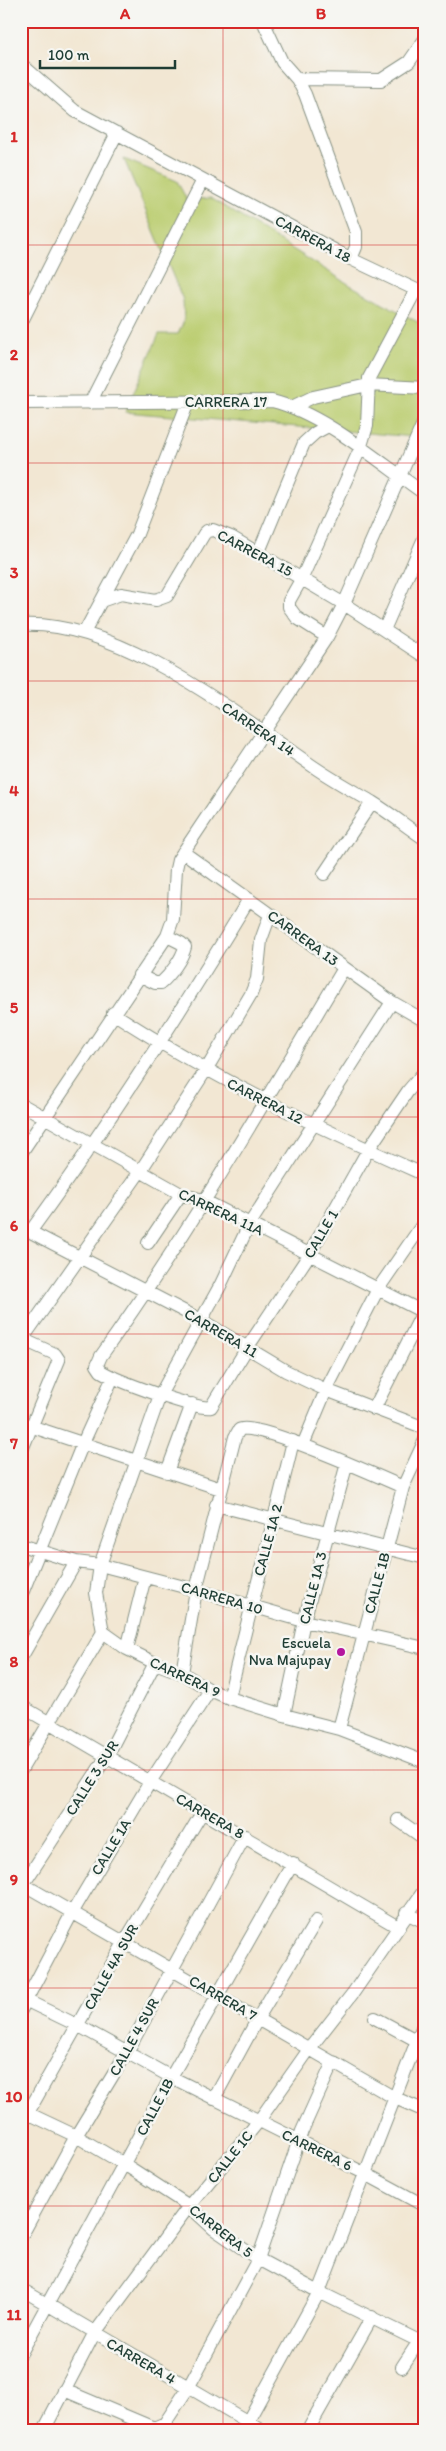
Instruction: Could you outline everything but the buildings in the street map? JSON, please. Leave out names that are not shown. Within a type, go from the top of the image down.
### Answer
[{"type":"street","points":[[263,21],[282,62],[297,79],[305,94],[356,232],[356,247],[351,259]]},
{"type":"street","points":[[297,79],[382,80],[409,62],[425,39]]},
{"type":"street","name":"CARRERA 18","points":[[22,67],[76,110],[351,259],[420,292]]},
{"type":"street","points":[[21,323],[117,133]]},
{"type":"street","points":[[90,403],[203,180]]},
{"type":"street","points":[[327,637],[297,618],[289,607],[289,602],[302,578],[360,449],[368,426],[368,386],[376,362],[420,292]]},
{"type":"street","points":[[294,406],[313,397],[368,386],[425,388]]},
{"type":"street","name":"CARRERA 17","points":[[21,404],[272,401],[294,406],[328,426],[425,494]]},
{"type":"street","points":[[84,633],[137,534],[188,402]]},
{"type":"street","points":[[21,1153],[167,936],[173,919],[176,869],[183,852],[327,637],[344,604],[425,419]]},
{"type":"street","points":[[258,554],[304,443],[315,433],[328,426]]},
{"type":"street","name":"CARRERA 15","points":[[101,601],[121,594],[156,600],[167,596],[204,534],[209,530],[231,536],[258,554],[344,604],[425,657]]},
{"type":"street","points":[[384,630],[425,536]]},
{"type":"street","name":"CARRERA 14","points":[[21,625],[57,627],[84,633],[132,652],[170,672],[227,707],[343,787],[372,802],[425,839]]},
{"type":"street","points":[[324,874],[372,802]]},
{"type":"street","name":"CARRERA 13","points":[[183,852],[392,1002],[425,1021]]},
{"type":"street","points":[[26,1230],[94,1145],[249,900]]},
{"type":"street","points":[[21,1452],[26,1425],[59,1360],[55,1354],[22,1340],[141,1170],[206,1070],[255,987],[261,940],[270,915]]},
{"type":"street","points":[[139,975],[155,983],[161,983],[168,976],[183,954],[184,947],[181,943],[167,936]]},
{"type":"street","points":[[168,1472],[192,1404],[160,1395],[113,1377],[101,1371],[98,1362],[146,1291],[265,1102],[344,968]]},
{"type":"street","points":[[21,1770],[103,1632],[96,1585],[100,1565],[160,1395],[202,1320],[250,1225],[392,1002]]},
{"type":"street","name":"CARRERA 12","points":[[113,1014],[206,1070],[265,1102],[425,1175]]},
{"type":"street","name":"CALLE 1","points":[[192,1404],[209,1408],[218,1397],[247,1348],[309,1255],[368,1150],[408,1091],[425,1071]]},
{"type":"street","name":"CARRERA 11A","points":[[21,1104],[181,1194],[203,1200],[424,1312]]},
{"type":"street","points":[[148,1243],[181,1194]]},
{"type":"street","name":"CALLE 1A 2","points":[[229,1698],[250,1606],[298,1443],[378,1289],[425,1221]]},
{"type":"street","name":"CARRERA 11","points":[[26,1230],[202,1320],[286,1371],[326,1390],[425,1428]]},
{"type":"street","points":[[374,1409],[424,1312]]},
{"type":"street","points":[[23,1591],[41,1551],[83,1443],[113,1377]]},
{"type":"street","points":[[26,1425],[221,1490]]},
{"type":"street","points":[[182,1673],[196,1590],[216,1505],[235,1437],[242,1427],[298,1443],[403,1487]]},
{"type":"street","name":"CALLE 1B","points":[[339,1729],[403,1487],[425,1440]]},
{"type":"street","name":"CALLE 1A 3","points":[[284,1716],[304,1621],[326,1532],[347,1463]]},
{"type":"street","points":[[216,1505],[425,1558]]},
{"type":"street","name":"CARRERA 10","points":[[21,1545],[76,1562],[100,1565],[304,1621],[425,1648]]},
{"type":"street","points":[[21,1658],[76,1562]]},
{"type":"street","points":[[126,1649],[145,1577]]},
{"type":"street","name":"CARRERA 9","points":[[103,1632],[126,1649],[182,1673],[210,1690],[229,1698],[284,1716],[339,1729],[425,1762]]},
{"type":"street","name":"CALLE 3 SUR","points":[[22,1885],[107,1756],[155,1663]]},
{"type":"street","name":"CALLE 1A","points":[[23,2003],[72,1913],[150,1782],[210,1690]]},
{"type":"street","name":"CARRERA 8","points":[[21,1706],[150,1782],[203,1810],[398,1927]]},
{"type":"street","name":"CALLE 4A SUR","points":[[21,2125],[24,2111],[79,2026],[125,1941],[203,1810]]},
{"type":"street","points":[[398,1820],[425,1839]]},
{"type":"street","name":"CALLE 4 SUR","points":[[21,2237],[76,2136],[127,2052],[245,1836]]},
{"type":"street","name":"CALLE 1B","points":[[21,2353],[171,2077],[293,1863]]},
{"type":"street","name":"CARRERA 7","points":[[22,1885],[125,1941],[393,2097],[425,2111]]},
{"type":"street","name":"CALLE 1C","points":[[44,2430],[94,2334],[189,2206],[258,2122],[310,2048],[353,1993],[425,1889]]},
{"type":"street","points":[[406,1914],[425,1922]]},
{"type":"street","points":[[214,2099],[258,2018],[316,1921]]},
{"type":"street","name":"CARRERA 6","points":[[23,2003],[79,2026],[171,2077],[258,2122],[299,2140],[364,2173],[425,2206]]},
{"type":"street","points":[[375,2018],[420,2042]]},
{"type":"street","points":[[245,2426],[320,2292],[393,2097],[420,2042],[425,2020]]},
{"type":"street","points":[[64,2390],[154,2428],[165,2423],[188,2388],[258,2259],[299,2140],[333,2062]]},
{"type":"street","name":"CARRERA 5","points":[[24,2111],[76,2136],[124,2164],[189,2206],[214,2229],[258,2259],[422,2342]]},
{"type":"street","name":"CARRERA 4","points":[[21,2289],[188,2388],[245,2426],[262,2430]]},
{"type":"street","points":[[308,2430],[372,2317]]},
{"type":"street","points":[[402,2367],[422,2342]]},
{"type":"green space","points":[[124,159],[177,181],[187,200],[211,198],[350,285],[425,326],[425,438],[125,412],[159,334],[178,334],[184,321],[183,300]]},
{"type":"place","name":"Escuela Nva Majupay","points":[[341,1652]]}]
